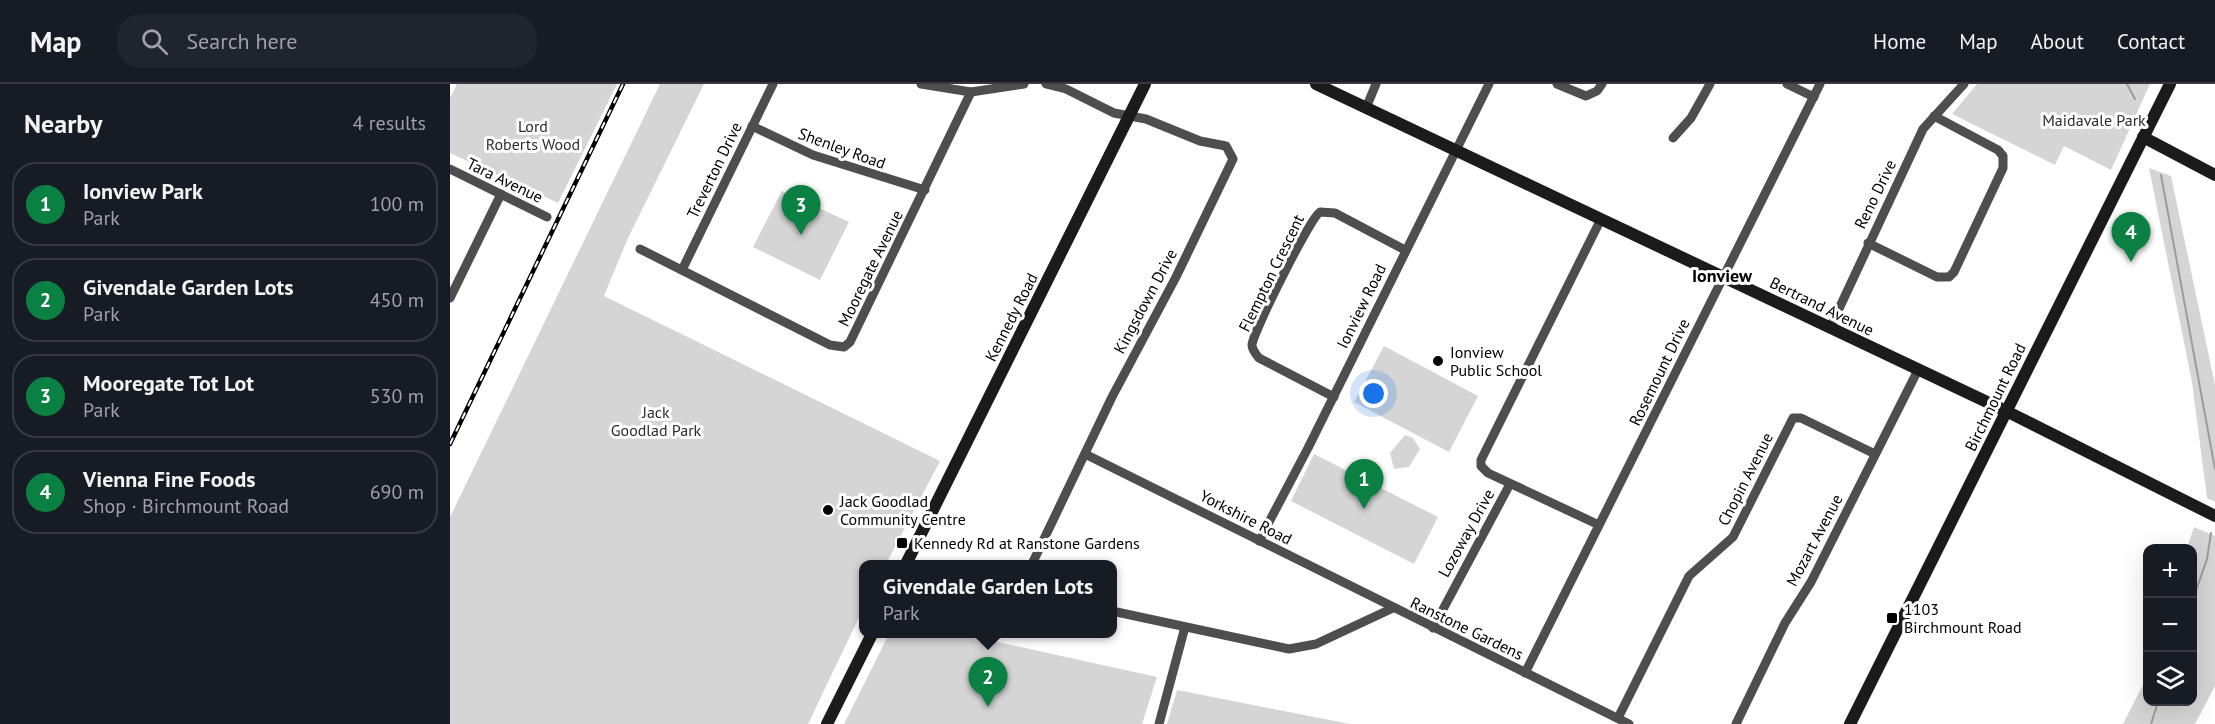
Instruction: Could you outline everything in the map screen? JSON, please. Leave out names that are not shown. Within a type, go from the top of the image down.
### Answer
[{"type":"main road","name":"Kennedy Road","points":[[910,560],[1145,84]]},
{"type":"main road","name":"Bertrand Avenue","points":[[1316,84],[2006,411],[2215,516]]},
{"type":"main road","name":"Birchmount Road","points":[[1850,724],[2170,84]]},
{"type":"main road","points":[[2143,137],[2215,175]]},
{"type":"main road","points":[[827,724],[870,638]]},
{"type":"street","name":"Treverton Drive","points":[[682,270],[773,84]]},
{"type":"street","points":[[921,84],[971,92],[1024,84]]},
{"type":"street","points":[[1046,84],[1066,89],[1114,112],[1129,116]]},
{"type":"street","points":[[1366,108],[1376,84]]},
{"type":"street","name":"Ionview Road","points":[[1259,540],[1334,397],[1489,84]]},
{"type":"street","points":[[1557,84],[1586,96],[1597,91],[1602,84]]},
{"type":"street","points":[[1673,138],[1692,118],[1710,84]]},
{"type":"street","points":[[1787,84],[1814,97]]},
{"type":"street","name":"Rosemount Drive","points":[[1525,673],[1820,84]]},
{"type":"street","name":"Reno Drive","points":[[1830,328],[1923,129],[1964,84]]},
{"type":"street","name":"Mooregate Avenue","points":[[640,249],[830,345],[844,347],[850,342],[971,92]]},
{"type":"street","name":"Kingsdown Drive","points":[[1034,560],[1233,159],[1226,146],[1200,141],[1146,119],[1129,116]]},
{"type":"street","points":[[1868,243],[1936,278],[1949,277],[1954,272],[2003,168],[2003,159],[1998,150],[1934,116]]},
{"type":"street","name":"Shenley Road","points":[[752,126],[813,155],[925,189]]},
{"type":"street","name":"Tara Avenue","points":[[450,169],[547,217]]},
{"type":"street","points":[[450,298],[453,285],[501,194]]},
{"type":"street","name":"Flempton Crescent","points":[[1334,397],[1258,358],[1254,353],[1252,345],[1277,288],[1311,221],[1320,212],[1335,213],[1405,250]]},
{"type":"street","points":[[1599,525],[1484,470],[1481,460],[1601,219]]},
{"type":"street","name":"Mozart Avenue","points":[[1736,724],[1785,623],[1811,582],[1918,370]]},
{"type":"street","name":"Chopin Avenue","points":[[1618,718],[1689,576],[1702,561],[1733,537],[1792,418],[1802,418],[1875,454]]},
{"type":"street","name":"Yorkshire Road","points":[[1085,454],[1393,608]]},
{"type":"street","name":"Lozoway Drive","points":[[1433,628],[1510,484]]},
{"type":"street","name":"Ranstone Gardens","points":[[1117,612],[1271,647],[1301,648],[1316,644],[1393,608],[1629,724]]},
{"type":"street","points":[[1159,724],[1185,627]]},
{"type":"green space","name":"Lord Roberts Wood","points":[[457,84],[617,84],[558,203],[450,153],[450,98]]},
{"type":"green space","name":"Jack Goodlad Park","points":[[660,84],[704,84],[628,238],[604,296],[940,461],[888,560],[859,560],[859,617],[808,724],[450,724],[450,517]]},
{"type":"green space","name":"Maidavale Park","points":[[1977,84],[2150,84],[2111,170],[2064,146],[2055,165],[1952,114]]},
{"type":"green space","points":[[2149,168],[2171,176],[2215,385],[2215,502],[2207,498],[2192,382]]},
{"type":"green space","points":[[782,191],[849,222],[820,280],[753,247]]},
{"type":"green space","points":[[1384,346],[1478,396],[1449,452],[1354,402]]},
{"type":"green space","points":[[1405,435],[1413,438],[1420,449],[1409,467],[1394,469],[1390,453]]},
{"type":"green space","points":[[1314,454],[1438,517],[1414,564],[1291,501]]},
{"type":"green space","points":[[2194,527],[2215,536],[2215,686],[2195,724],[2123,724],[2143,685],[2143,706],[2197,706],[2197,544],[2188,544]]},
{"type":"green space","points":[[887,638],[979,638],[1157,677],[1142,724],[844,724]]},
{"type":"green space","points":[[1177,690],[1350,724],[1167,724]]},
{"type":"waterway","points":[[2127,84],[2135,99]]},
{"type":"waterway","points":[[2161,175],[2215,469]]},
{"type":"waterway","points":[[2193,598],[2207,559],[2211,533]]},
{"type":"waterway","points":[[2151,724],[2157,706]]},
{"type":"railway","points":[[450,444],[623,84]]},
{"type":"place","name":"Mooregate Tot Lot","points":[[801,235]]},
{"type":"place","name":"Vienna Fine Foods","points":[[2131,262]]},
{"type":"place","name":"Ionview Public School","points":[[1438,361]]},
{"type":"place","name":"Ionview Park","points":[[1364,509]]},
{"type":"place","name":"Jack Goodlad Community Centre","points":[[828,510]]},
{"type":"place","name":"Kennedy Rd at Ranstone Gardens","points":[[902,543]]},
{"type":"place","name":"1103 Birchmount Road","points":[[1892,618]]},
{"type":"place","name":"Givendale Garden Lots","points":[[988,707]]},
{"type":"district","name":"Ionview","points":[[1722,276]]}]
